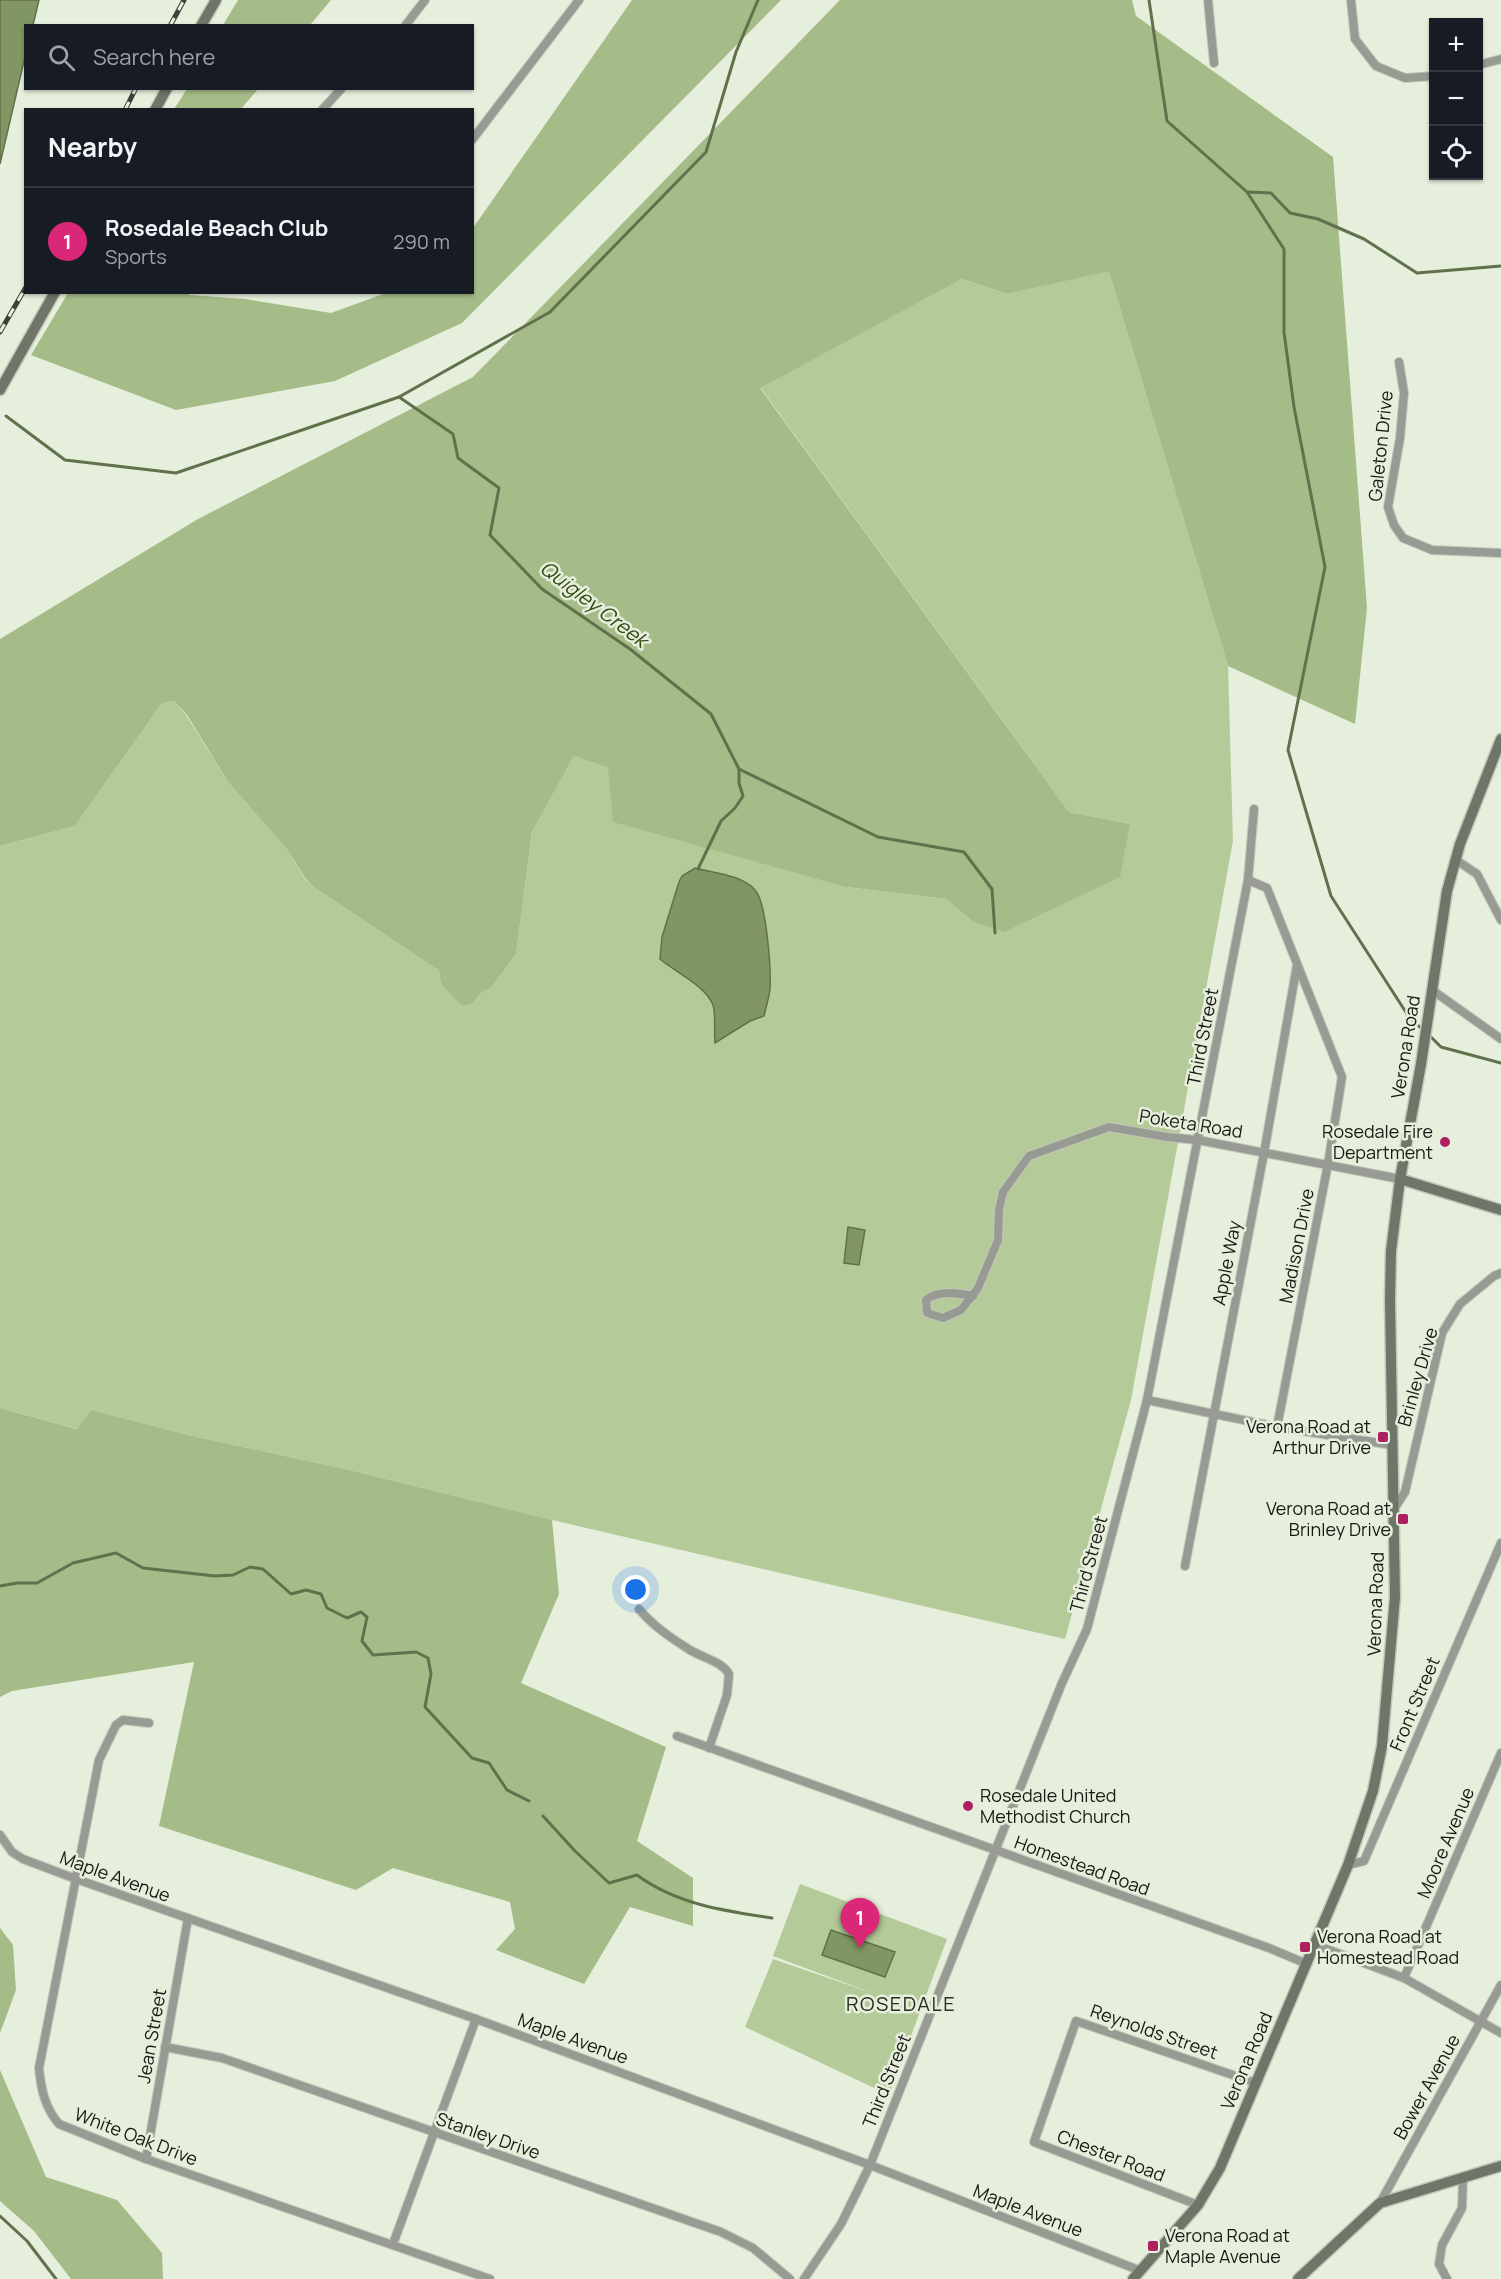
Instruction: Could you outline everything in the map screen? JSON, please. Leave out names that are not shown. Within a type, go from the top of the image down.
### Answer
[{"type":"street","points":[[202,24],[216,0]]},
{"type":"street","points":[[407,24],[425,0]]},
{"type":"street","points":[[474,137],[579,0]]},
{"type":"street","points":[[1208,0],[1214,63]]},
{"type":"street","points":[[1350,0],[1354,39],[1376,66],[1405,78],[1429,76]]},
{"type":"street","points":[[1483,64],[1501,59]]},
{"type":"street","points":[[156,108],[165,90]]},
{"type":"street","points":[[324,108],[340,90]]},
{"type":"street","points":[[0,390],[54,294]]},
{"type":"street","name":"Galeton Drive","points":[[1399,362],[1404,393],[1400,438],[1388,507],[1394,525],[1403,538],[1432,550],[1501,553]]},
{"type":"street","name":"Verona Road","points":[[1137,2275],[1198,2205],[1220,2168],[1316,1945],[1348,1865],[1373,1791],[1383,1746],[1395,1598],[1391,1251],[1400,1179],[1421,1064],[1447,891],[1456,860],[1501,739]]},
{"type":"street","name":"Third Street","points":[[804,2279],[841,2224],[870,2166],[1062,1683],[1087,1629],[1147,1400],[1248,880],[1254,809]]},
{"type":"street","points":[[1456,860],[1477,874],[1501,920]]},
{"type":"street","name":"Madison Drive","points":[[1248,880],[1267,888],[1342,1077],[1328,1164],[1276,1427]]},
{"type":"street","name":"Apple Way","points":[[1185,1566],[1264,1152],[1297,965]]},
{"type":"street","points":[[1432,990],[1501,1039]]},
{"type":"street","name":"Poketa Road","points":[[973,1296],[958,1293],[931,1296],[926,1300],[927,1314],[943,1318],[961,1310],[973,1296],[999,1240],[999,1210],[1003,1192],[1029,1156],[1109,1127],[1198,1140],[1400,1179],[1501,1210]]},
{"type":"street","name":"Brinley Drive","points":[[1394,1509],[1405,1492],[1442,1333],[1461,1304],[1494,1276],[1501,1274]]},
{"type":"street","points":[[1147,1400],[1276,1427],[1392,1445]]},
{"type":"street","name":"Front Street","points":[[1348,1865],[1364,1861],[1501,1543]]},
{"type":"street","points":[[639,1609],[668,1636],[692,1651],[720,1664],[729,1674],[727,1695],[709,1748]]},
{"type":"street","name":"White Oak Drive","points":[[149,1723],[123,1720],[116,1725],[99,1760],[39,2068],[40,2086],[52,2116],[59,2124],[146,2159],[490,2279]]},
{"type":"street","name":"Homestead Road","points":[[677,1736],[1307,1964]]},
{"type":"street","name":"Moore Avenue","points":[[1404,1978],[1501,1754]]},
{"type":"street","name":"Maple Avenue","points":[[0,1835],[12,1852],[23,1859],[476,2019],[870,2166],[1137,2275]]},
{"type":"street","name":"Jean Street","points":[[146,2159],[188,1918]]},
{"type":"street","points":[[1316,1945],[1404,1978],[1501,2033]]},
{"type":"street","name":"Bower Avenue","points":[[1380,2203],[1501,1985]]},
{"type":"street","points":[[393,2244],[476,2019]]},
{"type":"street","name":"Reynolds Street","points":[[1076,2021],[1256,2083]]},
{"type":"street","name":"Chester Road","points":[[1076,2021],[1034,2142],[1198,2205]]},
{"type":"street","name":"Stanley Drive","points":[[165,2047],[222,2058],[721,2232],[753,2248],[790,2279]]},
{"type":"street","points":[[1298,2279],[1380,2203],[1501,2166]]},
{"type":"street","points":[[1447,2279],[1439,2264],[1442,2245],[1462,2208],[1463,2178]]},
{"type":"shaded area","points":[[0,0],[39,0],[33,24],[24,24],[24,61],[0,164]]},
{"type":"shaded area","points":[[238,0],[331,0],[311,24],[224,24]]},
{"type":"shaded area","points":[[632,0],[781,0],[462,323],[335,381],[176,410],[31,355],[67,294],[188,294],[245,299],[331,313],[383,294],[474,294],[474,227]]},
{"type":"shaded area","points":[[840,0],[1132,0],[1136,16],[1333,157],[1367,608],[1355,724],[1228,666],[1109,271],[1007,294],[962,279],[760,388],[1069,812],[1130,824],[1120,877],[1004,932],[972,921],[946,899],[846,887],[613,822],[608,768],[574,756],[532,832],[516,954],[491,988],[482,992],[472,1004],[462,1006],[441,984],[439,971],[314,887],[305,878],[289,852],[228,782],[187,715],[174,701],[162,703],[75,826],[0,846],[0,639],[198,519],[473,377]]},
{"type":"shaded area","points":[[186,90],[257,90],[242,108],[175,108]]},
{"type":"shaded area","points":[[1109,270],[1228,666],[1233,841],[1131,1400],[1065,1639],[552,1520],[350,1470],[197,1437],[91,1410],[78,1429],[0,1408],[0,846],[75,826],[162,703],[174,701],[186,715],[228,782],[289,852],[305,879],[439,971],[441,984],[472,1004],[482,992],[491,988],[516,954],[532,832],[574,756],[608,768],[846,887],[946,899],[972,921],[1130,824],[1069,812],[760,387],[962,279],[1007,294]]},
{"type":"shaded area","points":[[695,868],[735,878],[755,890],[763,908],[767,938],[770,989],[764,1016],[750,1021],[715,1043],[714,1009],[709,998],[697,985],[660,959],[662,937],[679,882],[682,876]]},
{"type":"shaded area","points":[[848,1227],[865,1230],[859,1265],[844,1263]]},
{"type":"shaded area","points":[[0,1408],[77,1429],[91,1410],[552,1520],[559,1594],[521,1683],[666,1747],[637,1841],[693,1878],[693,1926],[630,1907],[584,1984],[496,1950],[515,1929],[510,1902],[393,1868],[356,1890],[159,1826],[194,1662],[12,1691],[0,1697]]},
{"type":"shaded area","points":[[800,1884],[947,1939],[889,2095],[745,2027],[773,1959],[875,1994],[773,1956]]},
{"type":"shaded area","points":[[0,1928],[13,1945],[16,1990],[0,2033]]},
{"type":"shaded area","points":[[831,1930],[895,1952],[885,1977],[822,1955]]},
{"type":"shaded area","points":[[0,2070],[46,2177],[117,2200],[162,2253],[163,2279],[71,2279],[34,2231],[0,2201]]},
{"type":"waterway","points":[[399,397],[550,312],[706,152],[736,52],[758,0]]},
{"type":"waterway","points":[[1149,0],[1167,121],[1247,192],[1284,249],[1284,332],[1294,407],[1325,567],[1288,750],[1331,896],[1409,1017],[1424,1031]]},
{"type":"waterway","points":[[1247,192],[1271,193],[1290,213],[1318,219],[1364,239],[1417,273],[1501,266]]},
{"type":"waterway","name":"Quigley Creek","points":[[6,416],[65,460],[176,473],[399,397],[453,434],[458,458],[499,488],[490,535],[542,589],[630,649],[711,714],[739,769],[878,837],[964,852],[992,889],[995,933]]},
{"type":"waterway","points":[[698,869],[721,821],[735,808],[743,796],[739,783],[739,769]]},
{"type":"waterway","points":[[1429,1035],[1441,1047],[1501,1063]]},
{"type":"waterway","points":[[0,1586],[37,1583],[73,1563],[116,1553],[143,1568],[215,1576],[233,1575],[250,1567],[263,1569],[291,1594],[306,1590],[321,1594],[327,1608],[347,1618],[361,1612],[367,1617],[362,1641],[373,1655],[416,1652],[428,1658],[431,1674],[425,1707],[472,1758],[489,1763],[507,1790],[529,1801]]},
{"type":"waterway","points":[[543,1816],[609,1883],[637,1875],[684,1900],[718,1909],[772,1918]]},
{"type":"waterway","points":[[0,2216],[27,2241],[56,2279]]},
{"type":"railway","points":[[171,24],[184,0]]},
{"type":"railway","points":[[126,108],[135,90]]},
{"type":"railway","points":[[0,332],[24,290]]},
{"type":"place","name":"Rosedale Fire Department","points":[[1445,1142]]},
{"type":"place","name":"Verona Road at Arthur Drive","points":[[1383,1437]]},
{"type":"place","name":"Verona Road at Brinley Drive","points":[[1403,1519]]},
{"type":"place","name":"Rosedale United Methodist Church","points":[[968,1806]]},
{"type":"place","name":"Verona Road at Homestead Road","points":[[1305,1947]]},
{"type":"place","name":"Rosedale Beach Club","points":[[860,1948]]},
{"type":"place","name":"Verona Road at Maple Avenue","points":[[1153,2246]]},
{"type":"district","name":"ROSEDALE","points":[[901,2004]]}]
